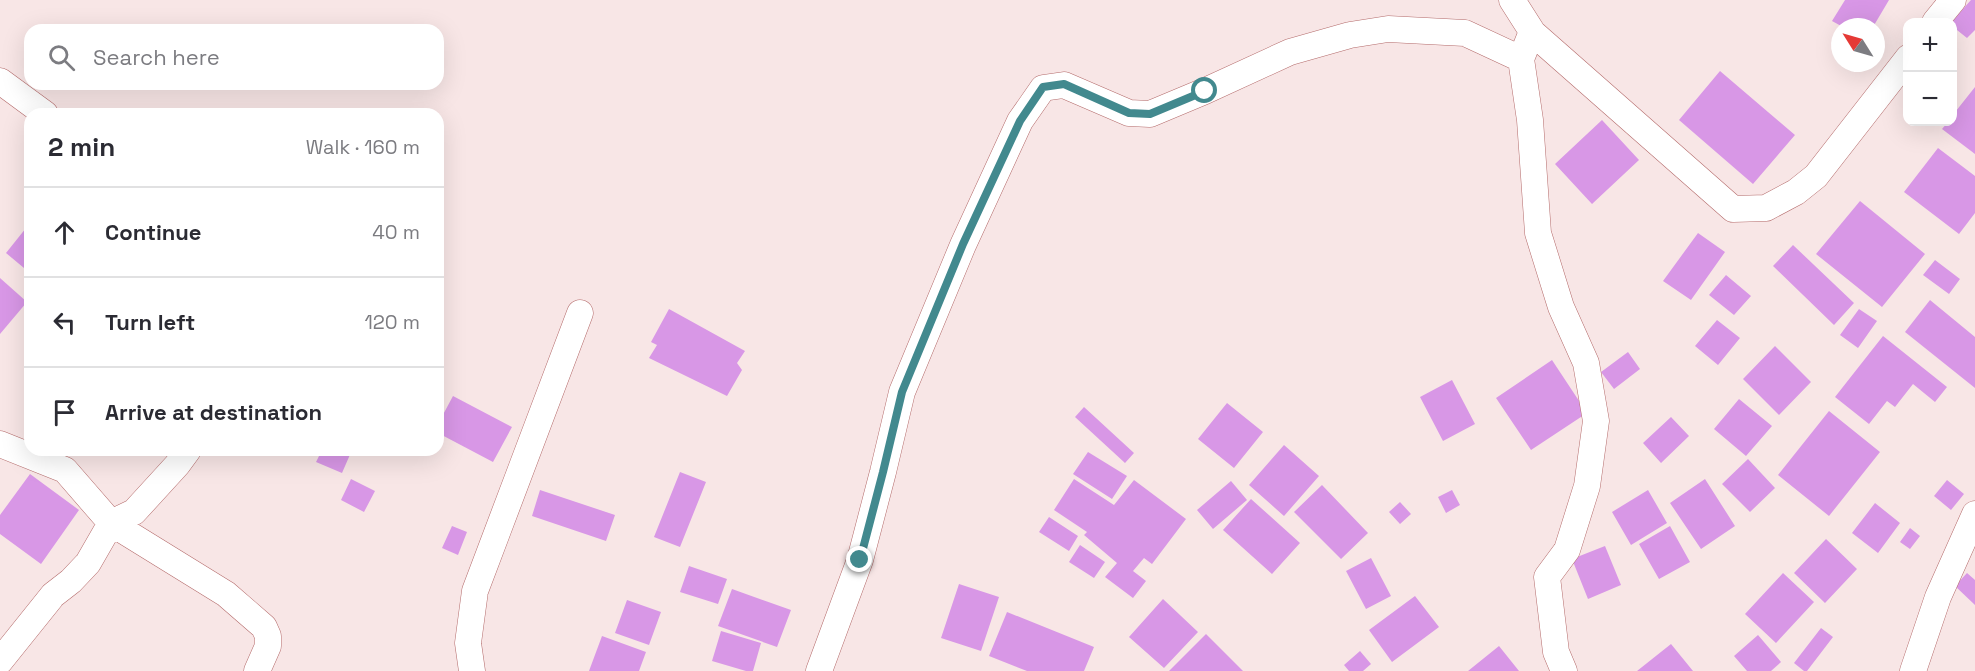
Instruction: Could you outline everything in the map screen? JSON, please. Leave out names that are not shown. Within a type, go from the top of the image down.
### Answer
[{"type":"street","points":[[1512,0],[1533,33],[1732,209],[1766,208],[1796,192],[1816,176],[1903,64]]},
{"type":"street","points":[[1938,18],[1953,0]]},
{"type":"street","points":[[819,671],[860,560],[902,392],[963,244],[1015,132],[1043,87],[1064,84],[1129,113],[1150,114],[1290,52],[1350,34],[1388,29],[1465,33],[1521,58]]},
{"type":"street","points":[[1533,33],[1521,58],[1530,120],[1538,233],[1561,306],[1586,363],[1596,421],[1587,486],[1567,550],[1547,577],[1556,652],[1564,671]]},
{"type":"street","points":[[0,81],[37,108]]},
{"type":"street","points":[[472,671],[468,643],[476,591],[580,313]]},
{"type":"street","points":[[0,444],[24,454]]},
{"type":"street","points":[[30,456],[65,470],[111,523],[226,594],[264,627],[268,636],[268,646],[257,671]]},
{"type":"street","points":[[0,661],[53,595],[71,581],[88,563],[111,523],[134,512],[184,456]]},
{"type":"street","points":[[1913,671],[1938,597],[1975,514]]},
{"type":"building","points":[[1845,0],[1889,0],[1878,18],[1834,18]]},
{"type":"building","points":[[1971,0],[1975,0],[1975,30],[1967,38],[1957,30],[1957,18],[1955,18]]},
{"type":"building","points":[[1720,71],[1795,135],[1753,184],[1679,120]]},
{"type":"building","points":[[1975,87],[1975,154],[1942,129],[1945,126],[1957,126],[1957,110]]},
{"type":"building","points":[[1602,120],[1639,160],[1592,204],[1555,164]]},
{"type":"building","points":[[1938,148],[1975,176],[1975,213],[1959,234],[1904,192]]},
{"type":"building","points":[[1860,201],[1925,254],[1882,307],[1816,254]]},
{"type":"building","points":[[24,230],[24,268],[6,253]]},
{"type":"building","points":[[1698,233],[1725,252],[1691,300],[1663,281]]},
{"type":"building","points":[[1793,245],[1854,303],[1834,325],[1773,266]]},
{"type":"building","points":[[1935,260],[1960,279],[1949,294],[1923,275]]},
{"type":"building","points":[[1726,275],[1751,296],[1734,315],[1709,295]]},
{"type":"building","points":[[0,278],[24,299],[24,306],[0,334]]},
{"type":"building","points":[[1930,300],[1975,337],[1975,388],[1905,332]]},
{"type":"building","points":[[669,309],[745,351],[737,363],[742,370],[727,396],[649,358],[657,345],[651,342]]},
{"type":"building","points":[[1859,309],[1877,321],[1858,348],[1840,335]]},
{"type":"building","points":[[1717,320],[1740,338],[1718,365],[1695,346]]},
{"type":"building","points":[[1883,336],[1947,387],[1935,402],[1913,384],[1895,407],[1887,401],[1869,424],[1835,397]]},
{"type":"building","points":[[1775,346],[1811,382],[1779,415],[1743,379]]},
{"type":"building","points":[[1628,352],[1640,369],[1614,389],[1601,372]]},
{"type":"building","points":[[1552,360],[1587,413],[1531,450],[1496,398]]},
{"type":"building","points":[[1452,380],[1475,424],[1443,441],[1420,397]]},
{"type":"building","points":[[453,396],[512,427],[493,462],[444,436],[444,413]]},
{"type":"building","points":[[1739,399],[1772,426],[1746,456],[1714,429]]},
{"type":"building","points":[[1227,403],[1263,432],[1234,468],[1198,439]]},
{"type":"building","points":[[1084,407],[1134,453],[1125,463],[1075,417]]},
{"type":"building","points":[[1829,411],[1880,452],[1829,516],[1778,475]]},
{"type":"building","points":[[1671,417],[1689,436],[1661,463],[1643,443]]},
{"type":"building","points":[[1284,445],[1319,476],[1284,516],[1249,485]]},
{"type":"building","points":[[1088,452],[1127,476],[1112,499],[1073,474]]},
{"type":"building","points":[[319,456],[349,456],[342,473],[316,462]]},
{"type":"building","points":[[1748,459],[1775,488],[1750,512],[1722,484]]},
{"type":"building","points":[[680,472],[706,482],[680,547],[654,537]]},
{"type":"building","points":[[30,474],[79,510],[41,564],[0,534],[0,515]]},
{"type":"building","points":[[351,479],[375,491],[364,512],[341,500]]},
{"type":"building","points":[[1074,479],[1114,505],[1134,480],[1186,519],[1152,564],[1144,558],[1133,571],[1146,581],[1133,598],[1105,577],[1117,563],[1084,535],[1087,532],[1054,510]]},
{"type":"building","points":[[1705,479],[1735,526],[1701,549],[1670,503]]},
{"type":"building","points":[[1947,480],[1964,494],[1951,510],[1934,496]]},
{"type":"building","points":[[1231,481],[1247,500],[1213,529],[1197,510]]},
{"type":"building","points":[[1322,485],[1368,533],[1341,559],[1294,512]]},
{"type":"building","points":[[540,490],[615,515],[606,541],[532,516]]},
{"type":"building","points":[[1452,490],[1460,505],[1446,513],[1438,497]]},
{"type":"building","points":[[1648,490],[1667,523],[1631,545],[1612,512]]},
{"type":"building","points":[[1251,499],[1300,543],[1272,574],[1223,530]]},
{"type":"building","points":[[1400,502],[1411,514],[1400,524],[1389,512]]},
{"type":"building","points":[[1875,503],[1900,523],[1878,553],[1852,533]]},
{"type":"building","points":[[1049,517],[1078,536],[1069,551],[1039,532]]},
{"type":"building","points":[[452,526],[467,532],[458,555],[442,548]]},
{"type":"building","points":[[1670,526],[1690,562],[1659,579],[1639,544]]},
{"type":"building","points":[[1910,528],[1920,536],[1910,549],[1900,542]]},
{"type":"building","points":[[1826,539],[1857,569],[1825,603],[1794,573]]},
{"type":"building","points":[[1080,545],[1105,562],[1094,578],[1069,562]]},
{"type":"building","points":[[1605,546],[1621,585],[1588,599],[1572,559]]},
{"type":"building","points":[[1371,558],[1391,596],[1366,609],[1346,571]]},
{"type":"building","points":[[689,566],[727,579],[718,604],[680,592]]},
{"type":"building","points":[[1783,573],[1814,602],[1776,643],[1745,614]]},
{"type":"building","points":[[1967,573],[1975,580],[1975,605],[1955,586]]},
{"type":"building","points":[[959,584],[999,597],[981,651],[941,638]]},
{"type":"building","points":[[732,589],[791,610],[777,647],[718,626]]},
{"type":"building","points":[[1415,596],[1439,627],[1392,662],[1369,630]]},
{"type":"building","points":[[1163,599],[1198,632],[1164,668],[1129,637]]},
{"type":"building","points":[[627,600],[661,612],[649,645],[615,633]]},
{"type":"building","points":[[1007,612],[1094,647],[1084,671],[1027,671],[989,656]]},
{"type":"building","points":[[1821,628],[1833,637],[1807,671],[1804,671],[1794,663]]},
{"type":"building","points":[[721,631],[761,643],[753,671],[712,661]]},
{"type":"building","points":[[1206,634],[1243,671],[1169,671]]},
{"type":"building","points":[[1758,635],[1781,662],[1771,671],[1747,671],[1734,656]]},
{"type":"building","points":[[602,636],[646,652],[639,671],[589,671]]},
{"type":"building","points":[[1671,644],[1693,671],[1637,671]]},
{"type":"building","points":[[1499,646],[1519,671],[1468,671]]},
{"type":"building","points":[[1360,651],[1371,664],[1363,671],[1349,671],[1344,665]]},
{"type":"route","points":[[860,560],[902,392],[963,244],[1020,121],[1043,87],[1064,84],[1129,113],[1150,114],[1205,91]]}]
